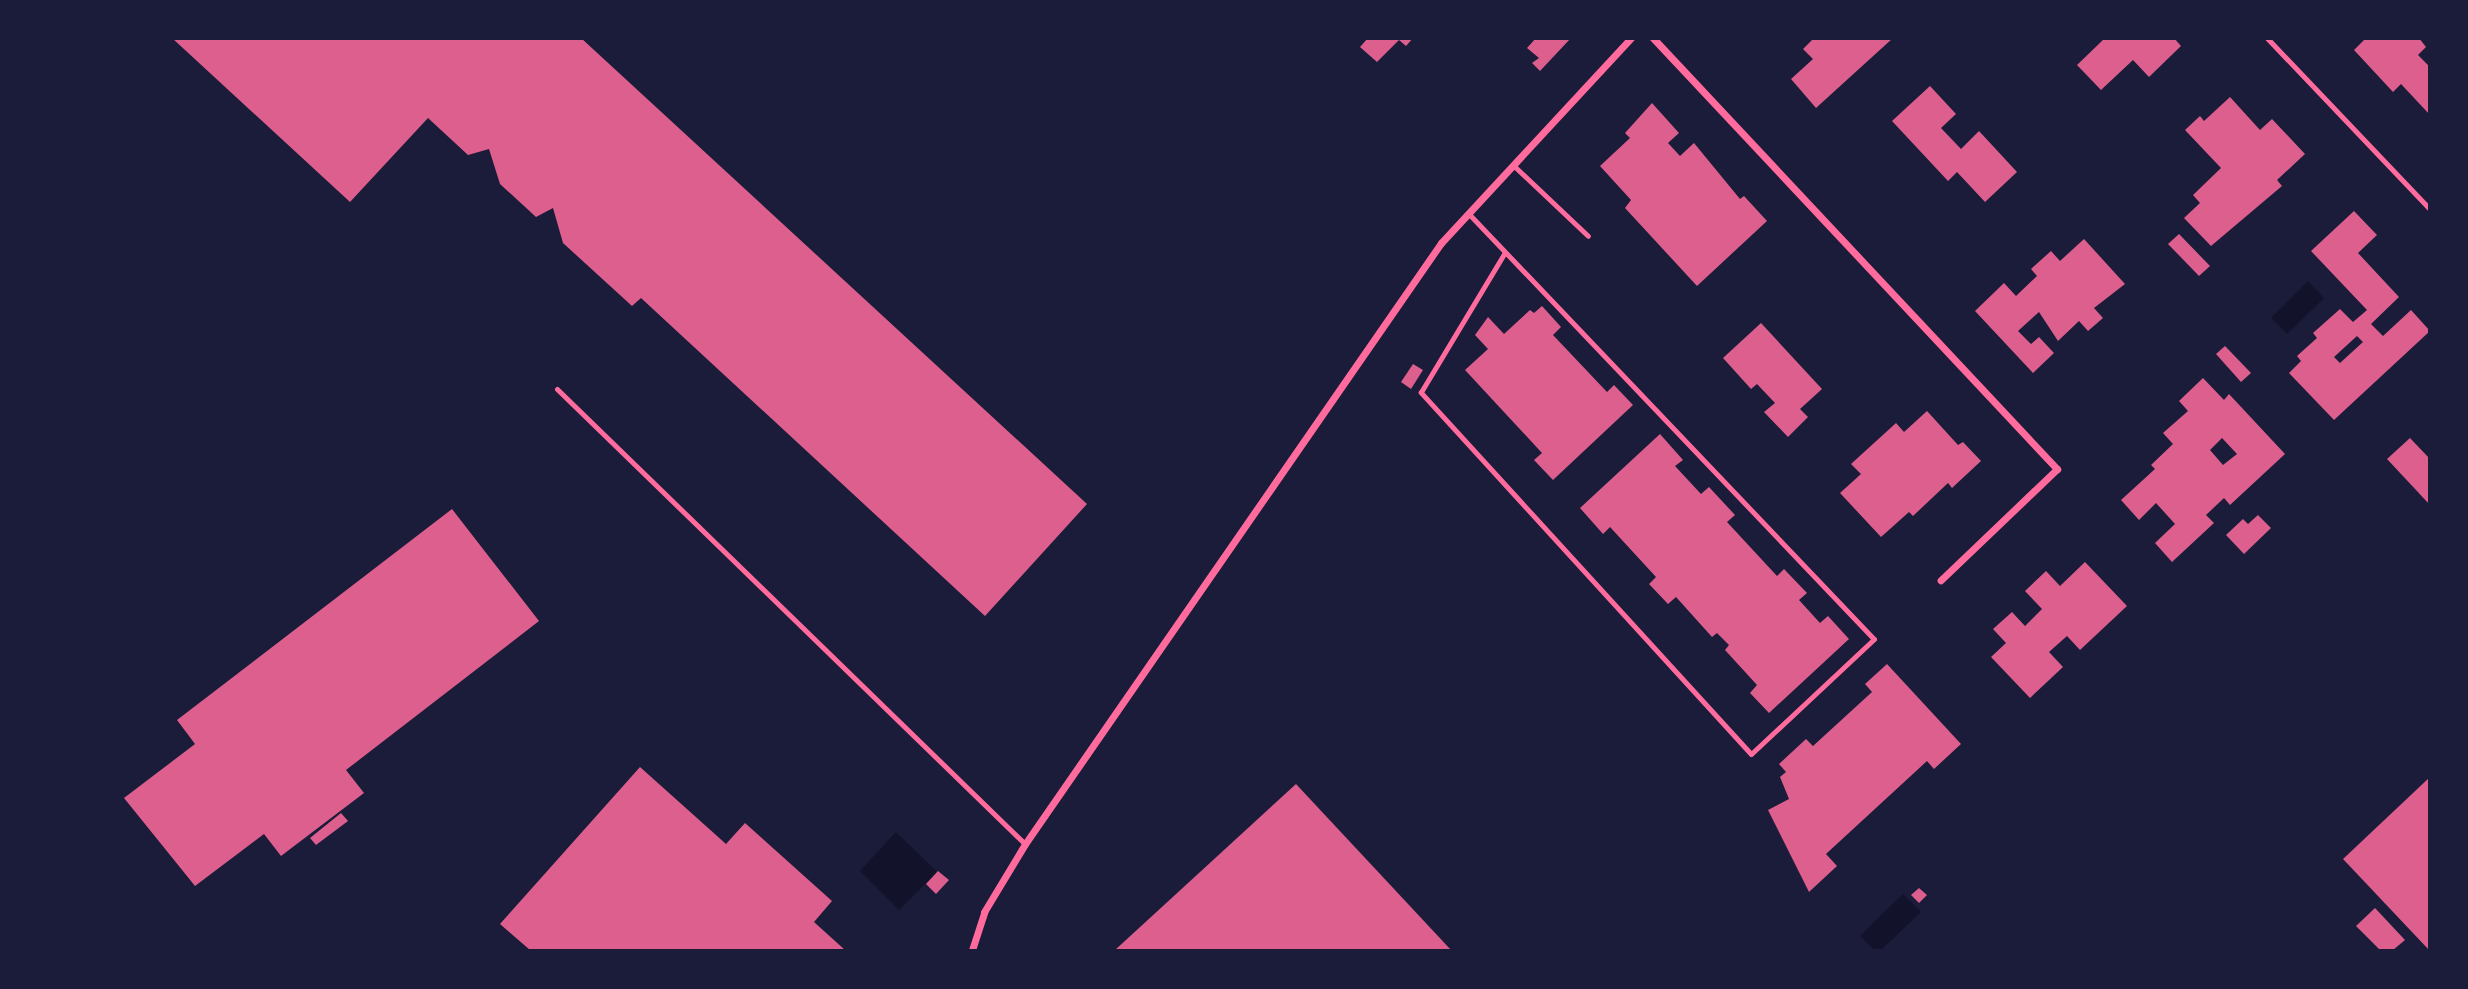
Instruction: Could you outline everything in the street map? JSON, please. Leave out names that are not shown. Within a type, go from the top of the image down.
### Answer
[{"type":"street","points":[[972,950],[984,912],[1025,844],[1441,243],[1631,38]]},
{"type":"street","points":[[1653,38],[2057,469],[1941,580]]},
{"type":"lane","points":[[2267,38],[2430,209]]},
{"type":"lane","points":[[1513,165],[1587,236]]},
{"type":"lane","points":[[1468,213],[1874,639],[1751,754],[1420,392],[1504,252]]},
{"type":"lane","points":[[557,389],[1025,844]]},
{"type":"shaded area","points":[[2308,281],[2324,298],[2287,334],[2271,318]]},
{"type":"shaded area","points":[[896,832],[937,872],[899,910],[860,871]]},
{"type":"shaded area","points":[[1903,894],[1921,912],[1881,950],[1874,950],[1860,936]]},
{"type":"building","points":[[172,38],[581,38],[1087,504],[985,616],[641,298],[632,306],[563,243],[553,208],[536,217],[500,184],[489,149],[468,155],[428,118],[350,202]]},
{"type":"building","points":[[1368,38],[1413,38],[1406,46],[1399,40],[1377,62],[1360,47]]},
{"type":"building","points":[[1536,38],[1571,38],[1540,71],[1532,63],[1539,58],[1527,48]]},
{"type":"building","points":[[1814,38],[1893,38],[1816,108],[1791,79],[1813,59],[1803,49]]},
{"type":"building","points":[[2105,38],[2174,38],[2181,46],[2149,77],[2133,60],[2101,90],[2077,65]]},
{"type":"building","points":[[2366,38],[2419,38],[2426,47],[2418,55],[2430,67],[2430,115],[2401,84],[2393,92],[2354,50]]},
{"type":"building","points":[[1930,86],[1956,114],[1941,128],[1961,149],[1979,131],[2017,172],[1985,202],[1957,172],[1948,181],[1892,121]]},
{"type":"building","points":[[2230,97],[2260,130],[2272,119],[2305,154],[2277,180],[2282,186],[2211,246],[2184,218],[2200,203],[2193,195],[2221,168],[2185,130],[2200,116],[2204,121]]},
{"type":"building","points":[[1652,103],[1679,133],[1668,143],[1680,156],[1694,143],[1740,199],[1744,196],[1767,221],[1697,286],[1625,208],[1631,200],[1600,166],[1630,138],[1625,133]]},
{"type":"building","points":[[2354,211],[2377,235],[2358,253],[2399,297],[2371,324],[2383,336],[2411,310],[2430,331],[2334,420],[2289,373],[2301,361],[2297,356],[2317,338],[2313,333],[2340,309],[2353,322],[2367,310],[2311,251]],"holes":[[[2357,336],[2363,342],[2340,363],[2334,357]]]},
{"type":"building","points":[[2179,234],[2210,266],[2199,276],[2168,244]]},
{"type":"building","points":[[2084,239],[2125,284],[2094,308],[2103,318],[2088,331],[2079,321],[2058,341],[2039,312],[2018,331],[2031,344],[2039,337],[2054,353],[2033,373],[1975,311],[2004,283],[2016,296],[2037,276],[2031,269],[2051,251],[2060,261]]},
{"type":"building","points":[[1542,306],[1561,327],[1553,335],[1607,392],[1614,385],[1633,405],[1553,480],[1534,460],[1542,453],[1465,370],[1488,349],[1475,335],[1488,317],[1504,334],[1530,310],[1534,313]]},
{"type":"building","points":[[1761,323],[1822,389],[1800,409],[1808,417],[1788,437],[1764,412],[1775,403],[1757,384],[1751,389],[1723,358]]},
{"type":"building","points":[[2225,346],[2251,373],[2241,382],[2216,354]]},
{"type":"building","points":[[1413,364],[1423,370],[1411,389],[1401,382]]},
{"type":"building","points":[[2203,378],[2224,400],[2229,394],[2285,454],[2230,505],[2224,498],[2206,515],[2214,523],[2172,562],[2155,543],[2175,524],[2156,503],[2139,520],[2121,500],[2155,469],[2151,465],[2173,444],[2163,433],[2188,411],[2179,401]],"holes":[[[2222,438],[2237,454],[2223,465],[2210,450]]]},
{"type":"building","points":[[1927,411],[1958,445],[1963,442],[1981,461],[1952,488],[1948,483],[1913,516],[1909,512],[1881,537],[1840,493],[1861,474],[1851,464],[1896,423],[1904,432]]},
{"type":"building","points":[[1660,434],[1683,460],[1675,466],[1701,494],[1709,487],[1735,515],[1727,522],[1777,576],[1784,569],[1807,593],[1799,600],[1820,623],[1828,616],[1849,639],[1769,713],[1750,693],[1757,685],[1725,650],[1729,645],[1717,633],[1712,637],[1676,597],[1668,604],[1649,584],[1656,577],[1610,527],[1603,534],[1580,508]]},
{"type":"building","points":[[2410,438],[2430,459],[2430,505],[2387,459]]},
{"type":"building","points":[[452,509],[539,621],[346,770],[364,793],[281,856],[264,834],[195,886],[124,798],[195,744],[177,720]]},
{"type":"building","points":[[2258,515],[2271,528],[2244,554],[2226,535],[2243,519],[2248,524]]},
{"type":"building","points":[[2085,562],[2127,606],[2080,650],[2067,636],[2049,652],[2063,667],[2030,698],[1991,657],[2006,643],[1993,629],[2012,612],[2025,626],[2042,609],[2025,591],[2046,571],[2060,586]]},
{"type":"building","points":[[1887,664],[1961,744],[1934,769],[1927,761],[1826,854],[1837,866],[1809,892],[1768,810],[1789,799],[1780,777],[1786,772],[1779,764],[1806,739],[1813,746],[1872,692],[1865,684]]},
{"type":"building","points":[[640,767],[726,844],[745,823],[832,901],[814,922],[845,950],[530,950],[500,924]]},
{"type":"building","points":[[2430,777],[2430,950],[2429,950],[2343,859]]},
{"type":"building","points":[[1296,784],[1451,950],[1115,950]]},
{"type":"building","points":[[341,813],[348,821],[316,845],[310,838]]},
{"type":"building","points":[[938,871],[949,880],[936,894],[926,884]]},
{"type":"building","points":[[1919,888],[1927,895],[1919,903],[1911,895]]},
{"type":"building","points":[[2375,908],[2405,940],[2393,950],[2380,950],[2356,926]]}]
